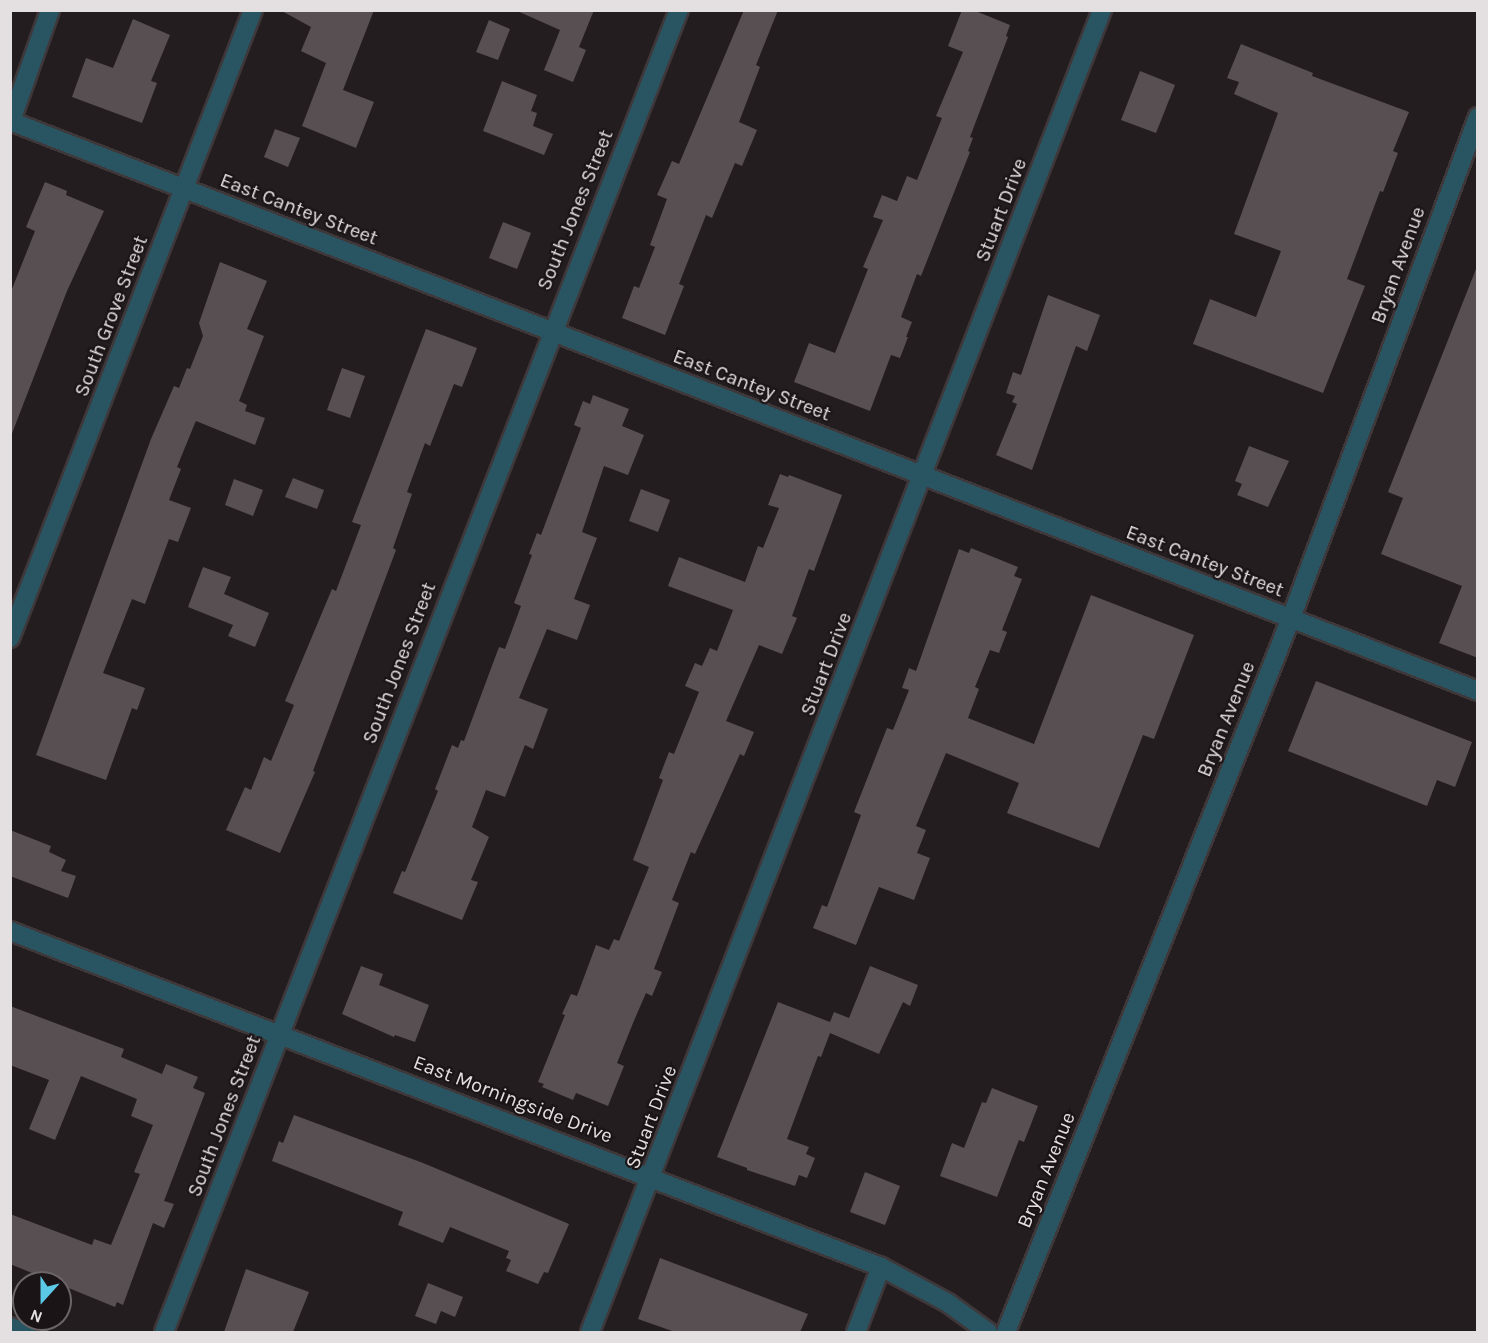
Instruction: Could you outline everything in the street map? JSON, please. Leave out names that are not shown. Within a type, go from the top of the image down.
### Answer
[{"type":"street","points":[[11,121],[50,10]]},
{"type":"street","name":"South Grove Street","points":[[10,638],[253,10]]},
{"type":"street","name":"South Jones Street","points":[[164,1332],[678,10]]},
{"type":"street","name":"Stuart Drive","points":[[590,1332],[652,1177],[1102,10]]},
{"type":"street","name":"Bryan Avenue","points":[[1006,1332],[1291,618],[1478,117]]},
{"type":"street","name":"East Cantey Street","points":[[11,121],[1478,691]]},
{"type":"street","name":"East Morningside Drive","points":[[10,931],[881,1267],[948,1303],[988,1332]]},
{"type":"street","points":[[856,1332],[881,1267]]},
{"type":"street","points":[[10,1327],[26,1332]]},
{"type":"building","points":[[280,10],[374,10],[343,90],[374,102],[356,148],[302,126],[326,63],[301,51],[311,27]]},
{"type":"building","points":[[515,10],[594,10],[579,47],[586,50],[573,82],[544,70],[560,30]]},
{"type":"building","points":[[744,10],[778,10],[756,65],[760,67],[739,122],[757,130],[742,166],[735,163],[712,218],[706,215],[679,284],[684,286],[665,335],[622,318],[634,286],[639,288],[655,247],[650,245],[667,199],[657,195],[672,161],[679,164]]},
{"type":"building","points":[[962,10],[973,10],[1010,25],[1006,36],[1008,37],[970,137],[973,138],[968,151],[970,152],[921,276],[917,274],[901,317],[912,322],[906,337],[908,337],[900,358],[891,355],[870,411],[794,382],[809,343],[835,353],[868,269],[863,267],[883,220],[873,217],[882,195],[897,201],[907,176],[917,180],[942,118],[936,116],[963,52],[948,46]]},
{"type":"building","points":[[133,19],[170,35],[151,81],[157,83],[142,123],[72,97],[86,58],[113,68]]},
{"type":"building","points":[[489,20],[510,29],[498,60],[476,52]]},
{"type":"building","points":[[1241,44],[1313,73],[1312,76],[1409,112],[1393,151],[1398,153],[1383,192],[1380,191],[1347,279],[1365,286],[1323,393],[1193,344],[1210,299],[1256,317],[1281,251],[1234,234],[1278,113],[1234,94],[1239,82],[1227,78]]},
{"type":"building","points":[[1140,71],[1175,85],[1156,133],[1121,120]]},
{"type":"building","points":[[502,81],[537,95],[531,111],[537,113],[533,126],[553,134],[544,155],[483,131]]},
{"type":"building","points":[[275,129],[300,138],[288,167],[264,157]]},
{"type":"building","points":[[45,182],[67,191],[66,195],[104,211],[67,291],[11,436],[10,294],[35,231],[26,227]]},
{"type":"building","points":[[503,222],[531,233],[517,269],[489,258]]},
{"type":"building","points":[[220,262],[267,281],[247,329],[264,336],[239,401],[247,405],[245,411],[265,418],[255,445],[196,421],[195,423],[177,467],[181,469],[169,500],[191,508],[178,542],[169,539],[145,604],[132,599],[103,673],[145,688],[137,710],[132,708],[106,780],[36,755],[151,439],[174,386],[179,388],[187,368],[190,369],[203,336],[199,323]]},
{"type":"building","points":[[1476,269],[1478,270],[1478,658],[1439,643],[1462,586],[1381,554],[1403,498],[1388,492]]},
{"type":"building","points":[[1048,295],[1100,315],[1087,351],[1076,346],[1032,470],[996,455],[1017,404],[1012,402],[1015,396],[1006,393],[1013,372],[1021,375]]},
{"type":"building","points":[[426,329],[477,348],[462,387],[454,384],[430,446],[425,443],[407,492],[412,494],[393,548],[396,550],[313,771],[315,772],[280,853],[226,830],[245,787],[251,790],[264,757],[271,761],[294,705],[285,701],[332,589],[336,591],[361,525],[352,522]]},
{"type":"building","points":[[342,368],[365,376],[350,418],[327,410]]},
{"type":"building","points":[[593,395],[629,409],[622,426],[644,435],[628,475],[604,466],[582,532],[597,538],[574,599],[590,605],[577,640],[547,629],[519,698],[548,709],[533,749],[525,745],[505,797],[486,790],[472,827],[489,837],[471,880],[478,882],[462,920],[393,893],[402,871],[405,872],[438,791],[435,789],[452,745],[458,748],[461,740],[464,741],[499,647],[505,649],[521,606],[514,603],[532,555],[529,554],[537,533],[541,535],[581,428],[574,425],[583,401],[590,404]]},
{"type":"building","points":[[1249,446],[1289,461],[1268,507],[1237,495],[1242,484],[1235,481]]},
{"type":"building","points":[[780,474],[788,477],[789,475],[842,495],[814,571],[809,569],[792,616],[797,618],[782,654],[759,645],[726,721],[754,732],[744,756],[740,754],[695,854],[691,852],[672,900],[679,903],[654,969],[662,972],[652,996],[646,993],[633,1023],[617,1063],[624,1066],[608,1106],[576,1093],[573,1100],[542,1087],[544,1084],[538,1082],[565,1015],[562,1014],[571,994],[577,996],[596,945],[609,950],[614,939],[619,941],[649,867],[633,860],[663,780],[659,778],[669,752],[674,754],[699,692],[685,686],[695,663],[702,666],[710,648],[717,651],[733,610],[668,586],[679,557],[745,582],[758,546],[763,548],[779,508],[768,505]]},
{"type":"building","points":[[293,478],[324,490],[317,509],[285,497]]},
{"type":"building","points":[[234,479],[263,490],[253,516],[225,505]]},
{"type":"building","points":[[641,489],[670,500],[658,532],[629,521]]},
{"type":"building","points":[[971,548],[1018,567],[1014,576],[1022,579],[1002,630],[1007,632],[999,653],[990,650],[975,687],[979,689],[968,718],[1034,744],[1091,595],[1194,635],[1154,739],[1143,735],[1099,848],[1007,813],[1019,783],[946,753],[916,826],[926,830],[917,853],[930,858],[914,900],[879,887],[856,945],[813,928],[822,905],[827,907],[861,815],[854,812],[887,728],[893,730],[909,690],[902,688],[909,668],[916,671],[959,549],[969,553]]},
{"type":"building","points":[[203,567],[231,577],[224,594],[269,613],[255,647],[228,636],[233,625],[188,607]]},
{"type":"building","points":[[1316,681],[1472,742],[1455,787],[1437,780],[1427,806],[1288,751]]},
{"type":"building","points":[[10,830],[51,846],[49,852],[66,860],[61,871],[76,876],[68,898],[10,876]]},
{"type":"building","points":[[361,966],[383,974],[379,985],[429,1005],[415,1042],[395,1035],[394,1037],[342,1014]]},
{"type":"building","points":[[870,966],[918,985],[910,1006],[903,1002],[879,1054],[830,1033],[821,1057],[818,1056],[787,1139],[809,1147],[806,1154],[815,1158],[807,1178],[799,1175],[795,1186],[717,1157],[778,1002],[830,1022],[834,1012],[849,1018]]},
{"type":"building","points":[[10,1006],[124,1049],[121,1057],[162,1074],[166,1064],[198,1077],[193,1088],[205,1093],[164,1201],[174,1204],[164,1228],[153,1223],[123,1305],[117,1302],[115,1307],[72,1289],[72,1271],[27,1271],[10,1264],[10,1214],[92,1245],[94,1239],[111,1245],[140,1174],[134,1172],[153,1125],[131,1116],[137,1099],[81,1076],[55,1140],[29,1129],[49,1080],[10,1065]]},
{"type":"building","points":[[992,1088],[1038,1106],[1024,1142],[1019,1140],[997,1197],[940,1176],[952,1143],[964,1148],[982,1102],[986,1103]]},
{"type":"building","points":[[294,1115],[423,1163],[569,1224],[548,1273],[544,1272],[538,1284],[506,1271],[511,1260],[506,1258],[509,1251],[450,1227],[443,1243],[398,1225],[403,1212],[272,1161],[279,1141],[283,1143]]},
{"type":"building","points":[[865,1172],[900,1186],[885,1225],[850,1212]]},
{"type":"building","points":[[660,1258],[808,1314],[800,1332],[675,1332],[638,1319]]},
{"type":"building","points":[[246,1269],[309,1292],[293,1332],[224,1332]]},
{"type":"building","points":[[428,1283],[463,1297],[455,1317],[441,1311],[436,1324],[415,1316]]}]
